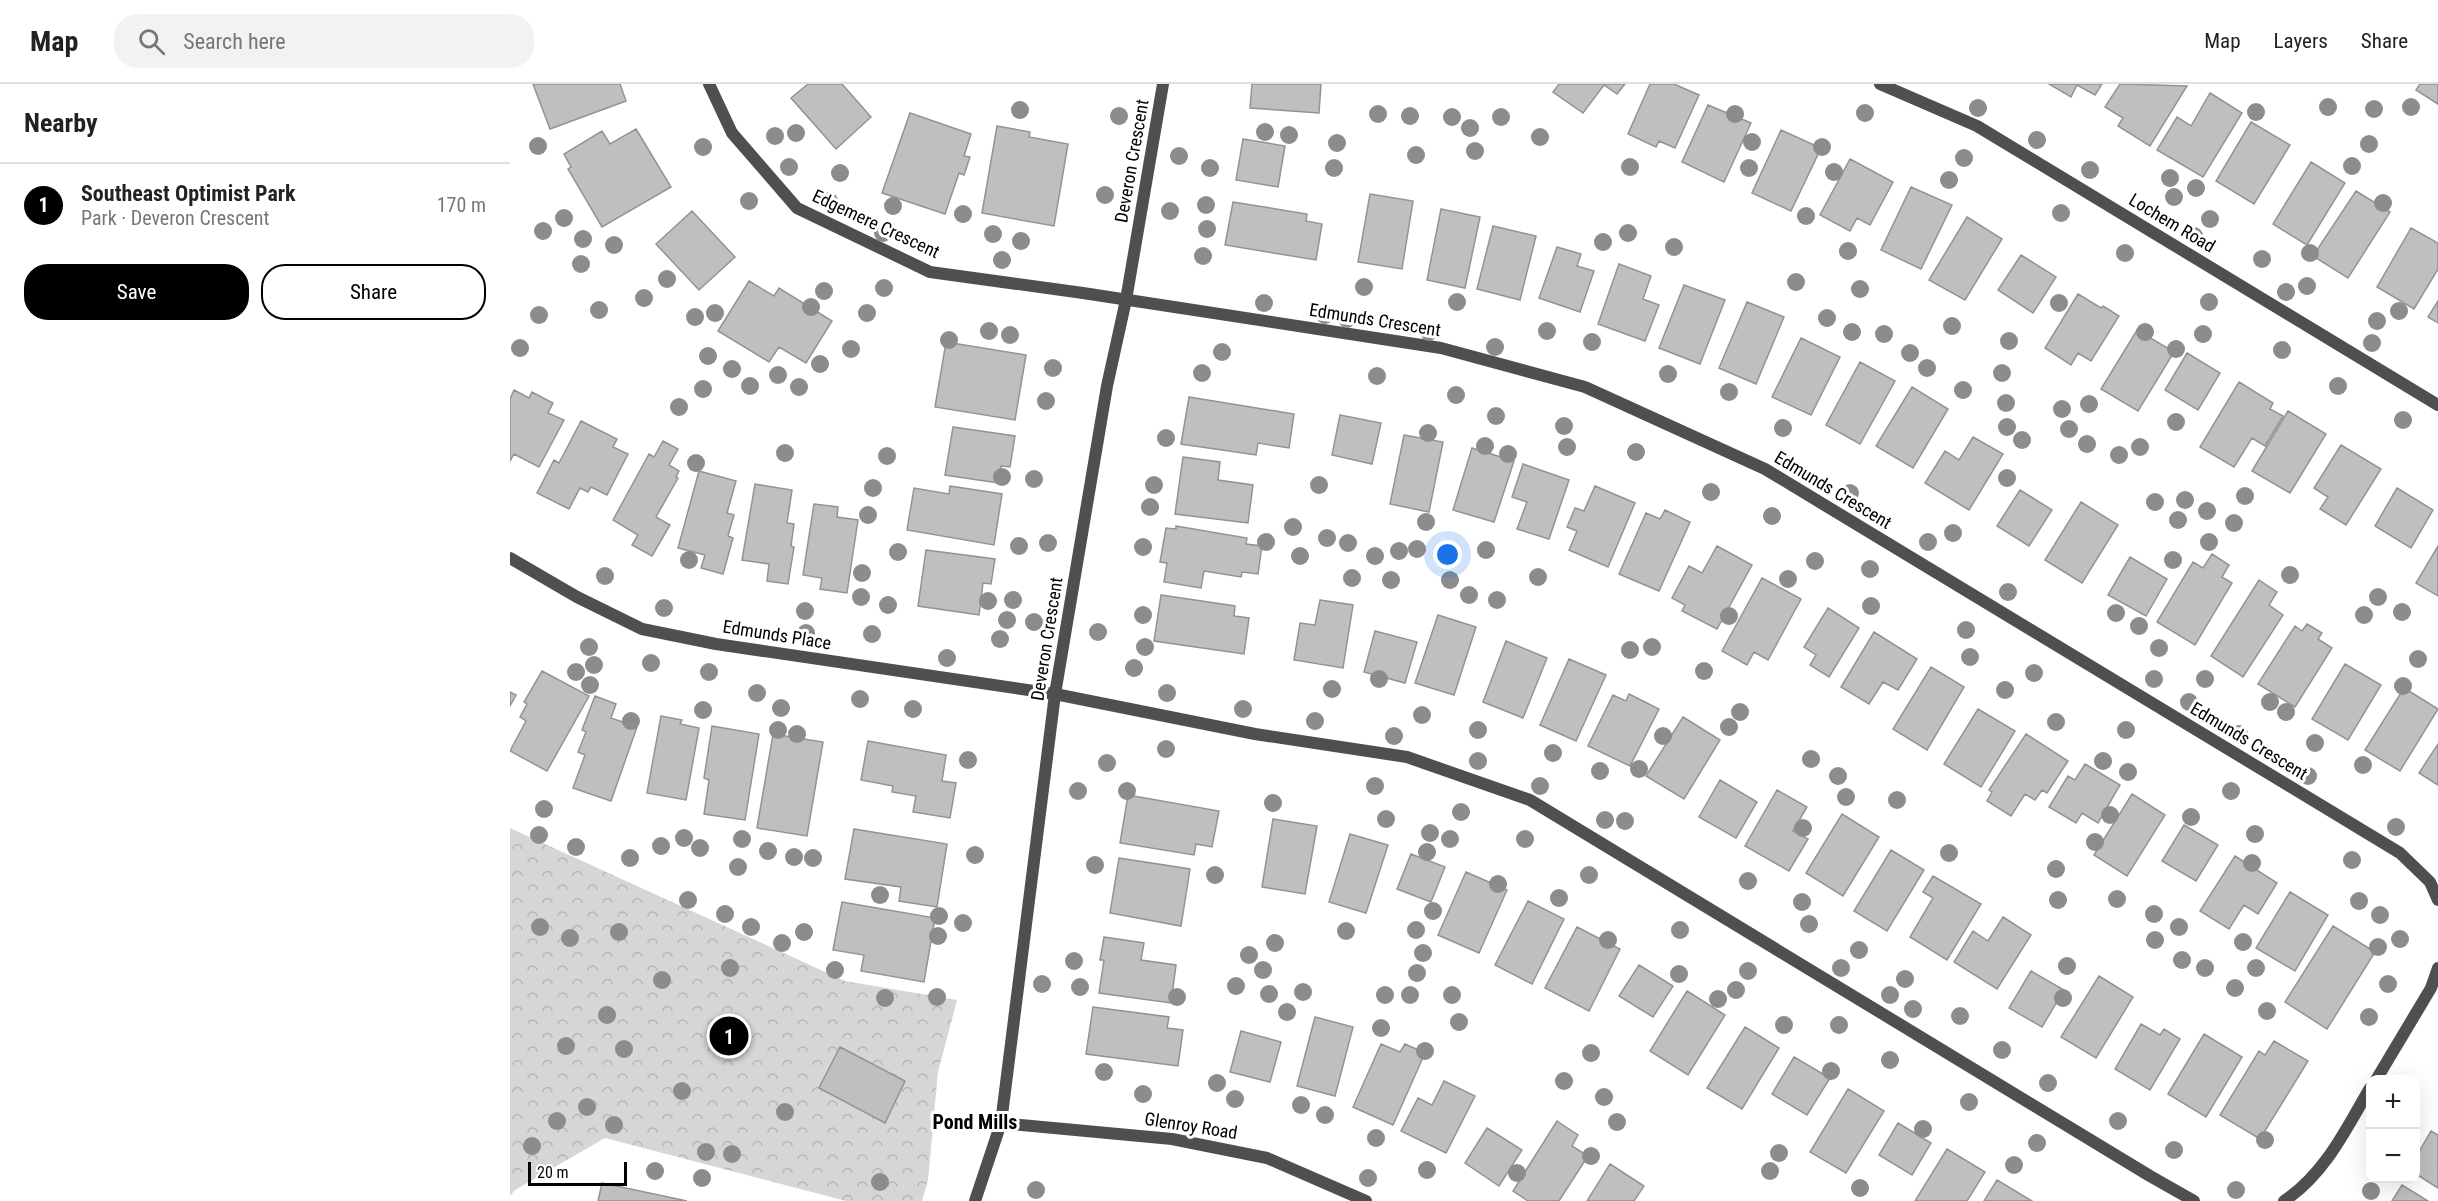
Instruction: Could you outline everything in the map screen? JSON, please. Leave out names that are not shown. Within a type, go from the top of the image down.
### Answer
[{"type":"street","name":"Edgemere Crescent","points":[[709,84],[732,132],[797,208],[930,272],[1126,300]]},
{"type":"street","name":"Deveron Crescent","points":[[975,1201],[1001,1123],[1055,694],[1107,386],[1126,300],[1163,84]]},
{"type":"street","name":"Lochem Road","points":[[1880,84],[1977,126],[2438,405]]},
{"type":"street","name":"Edmunds Crescent","points":[[1126,300],[1441,348],[1585,387],[1765,469],[2400,853],[2430,882],[2438,900]]},
{"type":"street","name":"Edmunds Place","points":[[510,558],[577,597],[642,629],[716,644],[1055,694]]},
{"type":"street","points":[[1055,694],[1255,734],[1407,757],[1530,800],[2194,1201]]},
{"type":"street","points":[[2379,1075],[2431,988],[2438,968]]},
{"type":"street","points":[[2284,1201],[2297,1192],[2326,1161],[2366,1095]]},
{"type":"street","name":"Glenroy Road","points":[[1001,1123],[1172,1139],[1268,1158],[1366,1201]]},
{"type":"green space","points":[[510,828],[845,981],[957,1000],[938,1072],[928,1180],[922,1201],[846,1201],[605,1138],[515,1190],[510,1196]]},
{"type":"building","points":[[533,84],[620,84],[626,101],[550,129]]},
{"type":"building","points":[[808,84],[842,84],[871,117],[836,149],[791,98]]},
{"type":"building","points":[[1252,84],[1321,84],[1319,113],[1250,108]]},
{"type":"building","points":[[1559,84],[1625,84],[1617,94],[1604,85],[1583,113],[1553,92]]},
{"type":"building","points":[[1650,84],[1674,84],[1699,95],[1675,148],[1659,141],[1656,147],[1628,134]]},
{"type":"building","points":[[2049,84],[2102,84],[2095,95],[2077,85],[2071,97]]},
{"type":"building","points":[[2120,84],[2187,86],[2150,146],[2118,126],[2123,118],[2105,107]]},
{"type":"building","points":[[2420,84],[2438,84],[2438,104],[2416,90]]},
{"type":"building","points":[[2210,93],[2242,113],[2203,177],[2157,150],[2177,117],[2191,126]]},
{"type":"building","points":[[1708,105],[1751,123],[1724,182],[1682,162]]},
{"type":"building","points":[[910,113],[971,134],[964,156],[970,157],[964,175],[959,173],[945,214],[882,193]]},
{"type":"building","points":[[2251,122],[2290,145],[2254,204],[2216,181]]},
{"type":"building","points":[[997,126],[1030,132],[1029,137],[1068,144],[1054,226],[982,213]]},
{"type":"building","points":[[636,129],[671,187],[602,227],[568,169],[571,167],[564,154],[602,131],[610,144]]},
{"type":"building","points":[[1781,130],[1821,148],[1791,211],[1752,193]]},
{"type":"building","points":[[1243,139],[1285,146],[1278,187],[1236,180]]},
{"type":"building","points":[[1850,159],[1893,182],[1870,225],[1857,218],[1850,231],[1820,215]]},
{"type":"building","points":[[2311,162],[2345,183],[2307,245],[2273,224]]},
{"type":"building","points":[[1911,187],[1952,205],[1921,269],[1881,250]]},
{"type":"building","points":[[2356,191],[2390,212],[2348,278],[2313,256]]},
{"type":"building","points":[[1370,194],[1413,201],[1402,269],[1358,262]]},
{"type":"building","points":[[1233,202],[1307,214],[1306,221],[1322,224],[1316,260],[1225,245]]},
{"type":"building","points":[[1441,209],[1480,217],[1465,288],[1427,280]]},
{"type":"building","points":[[692,211],[735,257],[699,290],[656,244]]},
{"type":"building","points":[[1967,217],[2002,239],[1965,300],[1929,280]]},
{"type":"building","points":[[1493,226],[1536,236],[1520,300],[1477,289]]},
{"type":"building","points":[[2411,228],[2438,243],[2438,269],[2414,309],[2377,287]]},
{"type":"building","points":[[1557,247],[1581,254],[1577,266],[1594,271],[1580,312],[1539,298]]},
{"type":"building","points":[[2021,255],[2056,277],[2033,313],[1998,290]]},
{"type":"building","points":[[1619,264],[1651,276],[1643,299],[1659,305],[1645,341],[1598,324]]},
{"type":"building","points":[[749,281],[774,296],[779,288],[832,321],[806,363],[779,347],[769,362],[718,331]]},
{"type":"building","points":[[1684,285],[1725,300],[1700,364],[1659,348]]},
{"type":"building","points":[[2078,294],[2119,316],[2091,361],[2078,353],[2071,365],[2045,348]]},
{"type":"building","points":[[2438,301],[2438,323],[2428,317]]},
{"type":"building","points":[[1747,302],[1784,317],[1756,384],[1719,368]]},
{"type":"building","points":[[2137,330],[2174,352],[2138,411],[2101,389]]},
{"type":"building","points":[[1801,338],[1840,357],[1811,415],[1772,397]]},
{"type":"building","points":[[946,342],[1026,355],[1015,420],[935,407]]},
{"type":"building","points":[[2187,353],[2220,373],[2198,410],[2165,390]]},
{"type":"building","points":[[1860,362],[1895,381],[1860,444],[1826,425]]},
{"type":"building","points":[[2239,382],[2273,403],[2270,409],[2283,416],[2265,446],[2252,438],[2234,467],[2200,447]]},
{"type":"building","points":[[1912,387],[1948,409],[1913,468],[1876,446]]},
{"type":"building","points":[[514,390],[529,398],[532,392],[553,403],[548,413],[564,420],[539,467],[514,454],[510,461],[510,399]]},
{"type":"building","points":[[1189,397],[1294,414],[1289,448],[1258,443],[1256,455],[1181,444]]},
{"type":"building","points":[[2288,411],[2326,434],[2290,493],[2252,471]]},
{"type":"building","points":[[1340,415],[1381,423],[1372,464],[1332,455]]},
{"type":"building","points":[[581,421],[617,439],[613,447],[628,454],[607,495],[591,487],[588,492],[580,488],[569,509],[537,493],[554,460],[559,463]]},
{"type":"building","points":[[953,427],[1015,436],[1010,467],[1001,466],[998,483],[945,475]]},
{"type":"building","points":[[1404,435],[1443,442],[1429,512],[1390,504]]},
{"type":"building","points":[[1973,437],[2003,454],[1969,510],[1925,483],[1945,451],[1959,460]]},
{"type":"building","points":[[663,441],[678,449],[669,465],[679,471],[676,477],[678,478],[656,517],[670,525],[652,556],[632,545],[638,535],[613,520],[649,454],[654,457]]},
{"type":"building","points":[[2341,445],[2381,469],[2346,525],[2320,509],[2328,497],[2314,488]]},
{"type":"building","points":[[1472,448],[1514,461],[1494,522],[1453,510]]},
{"type":"building","points":[[1183,457],[1220,462],[1218,480],[1253,485],[1248,523],[1175,514]]},
{"type":"building","points":[[1523,464],[1569,480],[1549,539],[1517,529],[1527,502],[1512,497]]},
{"type":"building","points":[[699,471],[736,481],[727,513],[734,515],[728,536],[733,538],[723,574],[701,568],[705,555],[678,548]]},
{"type":"building","points":[[755,484],[792,490],[787,523],[794,524],[791,546],[794,547],[788,584],[767,581],[769,564],[742,560]]},
{"type":"building","points":[[950,486],[1002,494],[994,545],[907,530],[914,488],[949,494]]},
{"type":"building","points":[[1595,486],[1635,503],[1608,567],[1569,550],[1577,531],[1567,527],[1575,508],[1584,511]]},
{"type":"building","points":[[2397,488],[2433,510],[2411,548],[2375,526]]},
{"type":"building","points":[[2020,490],[2052,510],[2029,546],[1997,526]]},
{"type":"building","points":[[2081,502],[2118,525],[2082,583],[2045,560]]},
{"type":"building","points":[[814,504],[838,507],[837,517],[858,520],[847,593],[820,589],[822,578],[803,575]]},
{"type":"building","points":[[1665,510],[1690,522],[1659,591],[1619,574],[1646,513],[1660,519]]},
{"type":"building","points":[[1176,526],[1247,538],[1246,544],[1262,546],[1258,574],[1242,572],[1241,577],[1204,571],[1201,588],[1164,582],[1167,563],[1160,562],[1166,528],[1176,529]]},
{"type":"building","points":[[1717,546],[1752,565],[1717,629],[1682,611],[1685,605],[1672,598],[1689,566],[1702,573]]},
{"type":"building","points":[[2438,546],[2438,596],[2416,583]]},
{"type":"building","points":[[926,550],[995,559],[991,584],[983,583],[979,615],[918,606]]},
{"type":"building","points":[[2212,554],[2229,565],[2222,577],[2232,583],[2195,645],[2157,622],[2193,562],[2203,568]]},
{"type":"building","points":[[2130,557],[2167,579],[2146,616],[2108,595]]},
{"type":"building","points":[[1762,578],[1801,599],[1768,660],[1754,652],[1747,665],[1722,651]]},
{"type":"building","points":[[2259,580],[2277,592],[2269,605],[2283,615],[2243,677],[2211,656]]},
{"type":"building","points":[[1161,595],[1235,606],[1234,616],[1249,618],[1244,654],[1154,641]]},
{"type":"building","points":[[1320,600],[1353,605],[1343,668],[1294,660],[1300,623],[1315,625]]},
{"type":"building","points":[[1828,608],[1859,628],[1829,677],[1810,665],[1816,655],[1804,647]]},
{"type":"building","points":[[1438,615],[1476,627],[1454,695],[1415,683]]},
{"type":"building","points":[[2307,624],[2322,633],[2318,639],[2332,648],[2295,707],[2258,684],[2295,626],[2302,631]]},
{"type":"building","points":[[1375,631],[1417,642],[1405,683],[1364,672]]},
{"type":"building","points":[[1874,632],[1917,659],[1898,690],[1883,682],[1869,704],[1841,687]]},
{"type":"building","points":[[1506,641],[1547,658],[1523,718],[1483,702]]},
{"type":"building","points":[[1569,659],[1606,675],[1576,741],[1540,725]]},
{"type":"building","points":[[2345,664],[2381,685],[2348,740],[2312,719]]},
{"type":"building","points":[[1931,667],[1964,687],[1927,750],[1893,729]]},
{"type":"building","points":[[542,671],[589,696],[547,771],[510,751],[526,721],[520,717],[527,704],[524,702]]},
{"type":"building","points":[[2404,688],[2438,709],[2400,771],[2365,750]]},
{"type":"building","points":[[510,692],[516,695],[510,706]]},
{"type":"building","points":[[1629,694],[1659,709],[1630,766],[1588,746],[1613,695],[1626,701]]},
{"type":"building","points":[[595,696],[616,704],[611,718],[637,727],[611,801],[573,788],[585,755],[578,752],[586,732],[582,730]]},
{"type":"building","points":[[1978,709],[2015,731],[1981,787],[1944,764]]},
{"type":"building","points":[[661,716],[682,720],[680,724],[699,728],[686,800],[647,793]]},
{"type":"building","points":[[1683,717],[1720,740],[1684,799],[1646,776]]},
{"type":"building","points":[[712,726],[759,734],[745,820],[704,814],[709,780],[704,778]]},
{"type":"building","points":[[773,734],[823,742],[807,836],[757,828]]},
{"type":"building","points":[[2026,734],[2068,761],[2047,793],[2042,790],[2035,800],[2025,794],[2011,816],[1987,801],[1992,792],[1989,790]]},
{"type":"building","points":[[868,741],[946,755],[942,781],[956,783],[950,818],[913,812],[916,796],[892,792],[893,786],[861,780]]},
{"type":"building","points":[[2438,744],[2438,785],[2419,773]]},
{"type":"building","points":[[2085,764],[2120,785],[2098,823],[2082,813],[2076,823],[2049,807],[2068,776],[2075,780]]},
{"type":"building","points":[[1720,780],[1757,802],[1736,838],[1699,817]]},
{"type":"building","points":[[1777,790],[1807,807],[1793,831],[1808,839],[1789,871],[1745,846]]},
{"type":"building","points":[[2132,794],[2165,815],[2127,876],[2094,855]]},
{"type":"building","points":[[1128,795],[1219,811],[1212,847],[1196,844],[1194,855],[1120,843]]},
{"type":"building","points":[[1842,814],[1879,837],[1843,896],[1806,873]]},
{"type":"building","points":[[1273,819],[1317,826],[1305,894],[1262,887]]},
{"type":"building","points":[[2184,825],[2218,845],[2196,881],[2162,861]]},
{"type":"building","points":[[854,829],[947,844],[937,907],[899,901],[901,887],[845,879]]},
{"type":"building","points":[[1350,834],[1388,845],[1366,913],[1329,902]]},
{"type":"building","points":[[1891,850],[1924,870],[1887,931],[1854,911]]},
{"type":"building","points":[[1411,854],[1445,867],[1431,902],[1397,889]]},
{"type":"building","points":[[2235,856],[2277,883],[2258,914],[2244,905],[2229,929],[2200,911]]},
{"type":"building","points":[[1119,858],[1190,869],[1181,926],[1110,913]]},
{"type":"building","points":[[1466,872],[1507,890],[1479,953],[1438,935]]},
{"type":"building","points":[[1933,876],[1981,904],[1947,960],[1910,937],[1933,898],[1923,892]]},
{"type":"building","points":[[2290,892],[2328,915],[2295,971],[2256,948]]},
{"type":"building","points":[[1528,901],[1564,919],[1532,984],[1495,965]]},
{"type":"building","points":[[842,902],[935,918],[924,982],[861,971],[864,955],[833,950]]},
{"type":"building","points":[[2003,917],[2031,935],[1997,989],[1954,962],[1973,931],[1988,941]]},
{"type":"building","points":[[2333,926],[2375,952],[2327,1029],[2285,1002]]},
{"type":"building","points":[[1577,927],[1620,949],[1589,1011],[1545,988]]},
{"type":"building","points":[[1104,937],[1144,943],[1141,960],[1176,965],[1171,1003],[1099,993],[1104,960],[1100,960]]},
{"type":"building","points":[[1639,965],[1673,986],[1653,1017],[1619,996]]},
{"type":"building","points":[[2031,971],[2064,990],[2042,1027],[2009,1008]]},
{"type":"building","points":[[2099,976],[2133,997],[2096,1058],[2061,1037]]},
{"type":"building","points":[[1687,991],[1725,1015],[1688,1075],[1650,1051]]},
{"type":"building","points":[[1093,1007],[1169,1017],[1167,1028],[1183,1030],[1178,1066],[1086,1054]]},
{"type":"building","points":[[1315,1017],[1353,1027],[1335,1096],[1297,1086]]},
{"type":"building","points":[[2141,1024],[2160,1035],[2164,1029],[2180,1039],[2150,1090],[2115,1069]]},
{"type":"building","points":[[1745,1027],[1779,1048],[1742,1109],[1707,1088]]},
{"type":"building","points":[[1241,1031],[1281,1042],[1270,1082],[1230,1072]]},
{"type":"building","points":[[2204,1034],[2242,1057],[2206,1117],[2168,1094]]},
{"type":"building","points":[[2274,1041],[2308,1061],[2260,1139],[2220,1115],[2259,1051],[2265,1055]]},
{"type":"building","points":[[1381,1044],[1400,1052],[1405,1044],[1425,1053],[1393,1125],[1353,1107]]},
{"type":"building","points":[[840,1047],[905,1081],[885,1123],[819,1088]]},
{"type":"building","points":[[1794,1057],[1830,1078],[1807,1115],[1772,1094]]},
{"type":"building","points":[[1444,1081],[1475,1096],[1446,1153],[1401,1131],[1418,1098],[1432,1105]]},
{"type":"building","points":[[1848,1089],[1884,1111],[1846,1173],[1810,1152]]},
{"type":"building","points":[[1557,1121],[1578,1135],[1572,1146],[1588,1156],[1559,1201],[1528,1201],[1513,1191]]},
{"type":"building","points":[[1898,1123],[1931,1143],[1912,1175],[1879,1155]]},
{"type":"building","points":[[1487,1128],[1522,1150],[1499,1186],[1465,1163]]},
{"type":"building","points":[[2431,1131],[2438,1135],[2438,1188],[2420,1177],[2420,1150]]},
{"type":"building","points":[[1947,1149],[1985,1172],[1967,1201],[1915,1201]]},
{"type":"building","points":[[1610,1164],[1644,1186],[1634,1201],[1587,1201]]},
{"type":"building","points":[[1997,1180],[2032,1201],[1984,1201]]},
{"type":"building","points":[[602,1183],[687,1201],[598,1201]]},
{"type":"building","points":[[2402,1185],[2428,1201],[2392,1201]]},
{"type":"place","name":"Southeast Optimist Park","points":[[729,1036]]},
{"type":"district","name":"Pond Mills","points":[[975,1122]]}]
